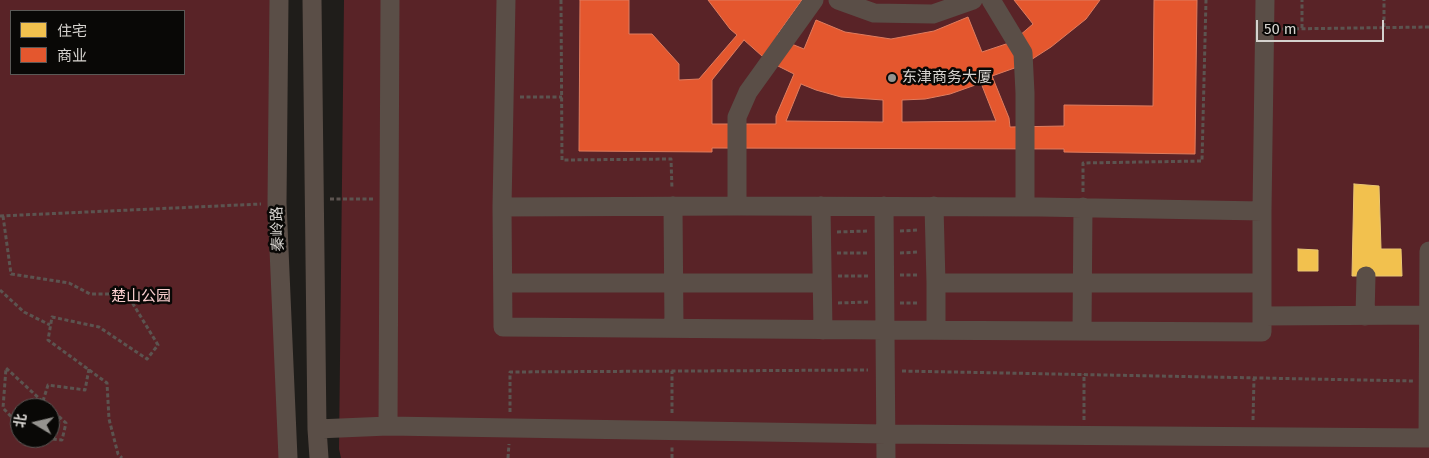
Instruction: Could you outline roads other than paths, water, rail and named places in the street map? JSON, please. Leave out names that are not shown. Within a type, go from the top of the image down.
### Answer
[{"type":"street","name":"秦岭路","points":[[279,0],[277,203],[288,458]]},
{"type":"street","points":[[312,0],[317,429],[319,458]]},
{"type":"street","points":[[388,426],[390,0]]},
{"type":"street","points":[[506,0],[502,207],[503,326],[1262,332],[1265,0]]},
{"type":"street","points":[[737,206],[737,117],[748,92],[814,0]]},
{"type":"street","points":[[838,0],[875,7],[933,14],[973,0]]},
{"type":"street","points":[[992,0],[1024,53],[1026,206]]},
{"type":"street","points":[[673,206],[674,328]]},
{"type":"street","points":[[821,206],[823,330]]},
{"type":"street","points":[[884,206],[886,458]]},
{"type":"street","points":[[934,206],[936,330]]},
{"type":"street","points":[[502,207],[1026,206],[1262,211]]},
{"type":"street","points":[[1082,331],[1083,207]]},
{"type":"street","points":[[317,429],[388,426],[886,434],[1428,438],[1429,251]]},
{"type":"street","points":[[1365,316],[1366,276]]},
{"type":"street","points":[[936,282],[1262,283]]},
{"type":"street","points":[[502,283],[822,283]]},
{"type":"street","points":[[1262,316],[1429,315]]},
{"type":"place","name":"东津商务大厦","points":[[892,78]]},
{"type":"park label","name":"楚山公园","points":[[141,297]]}]
